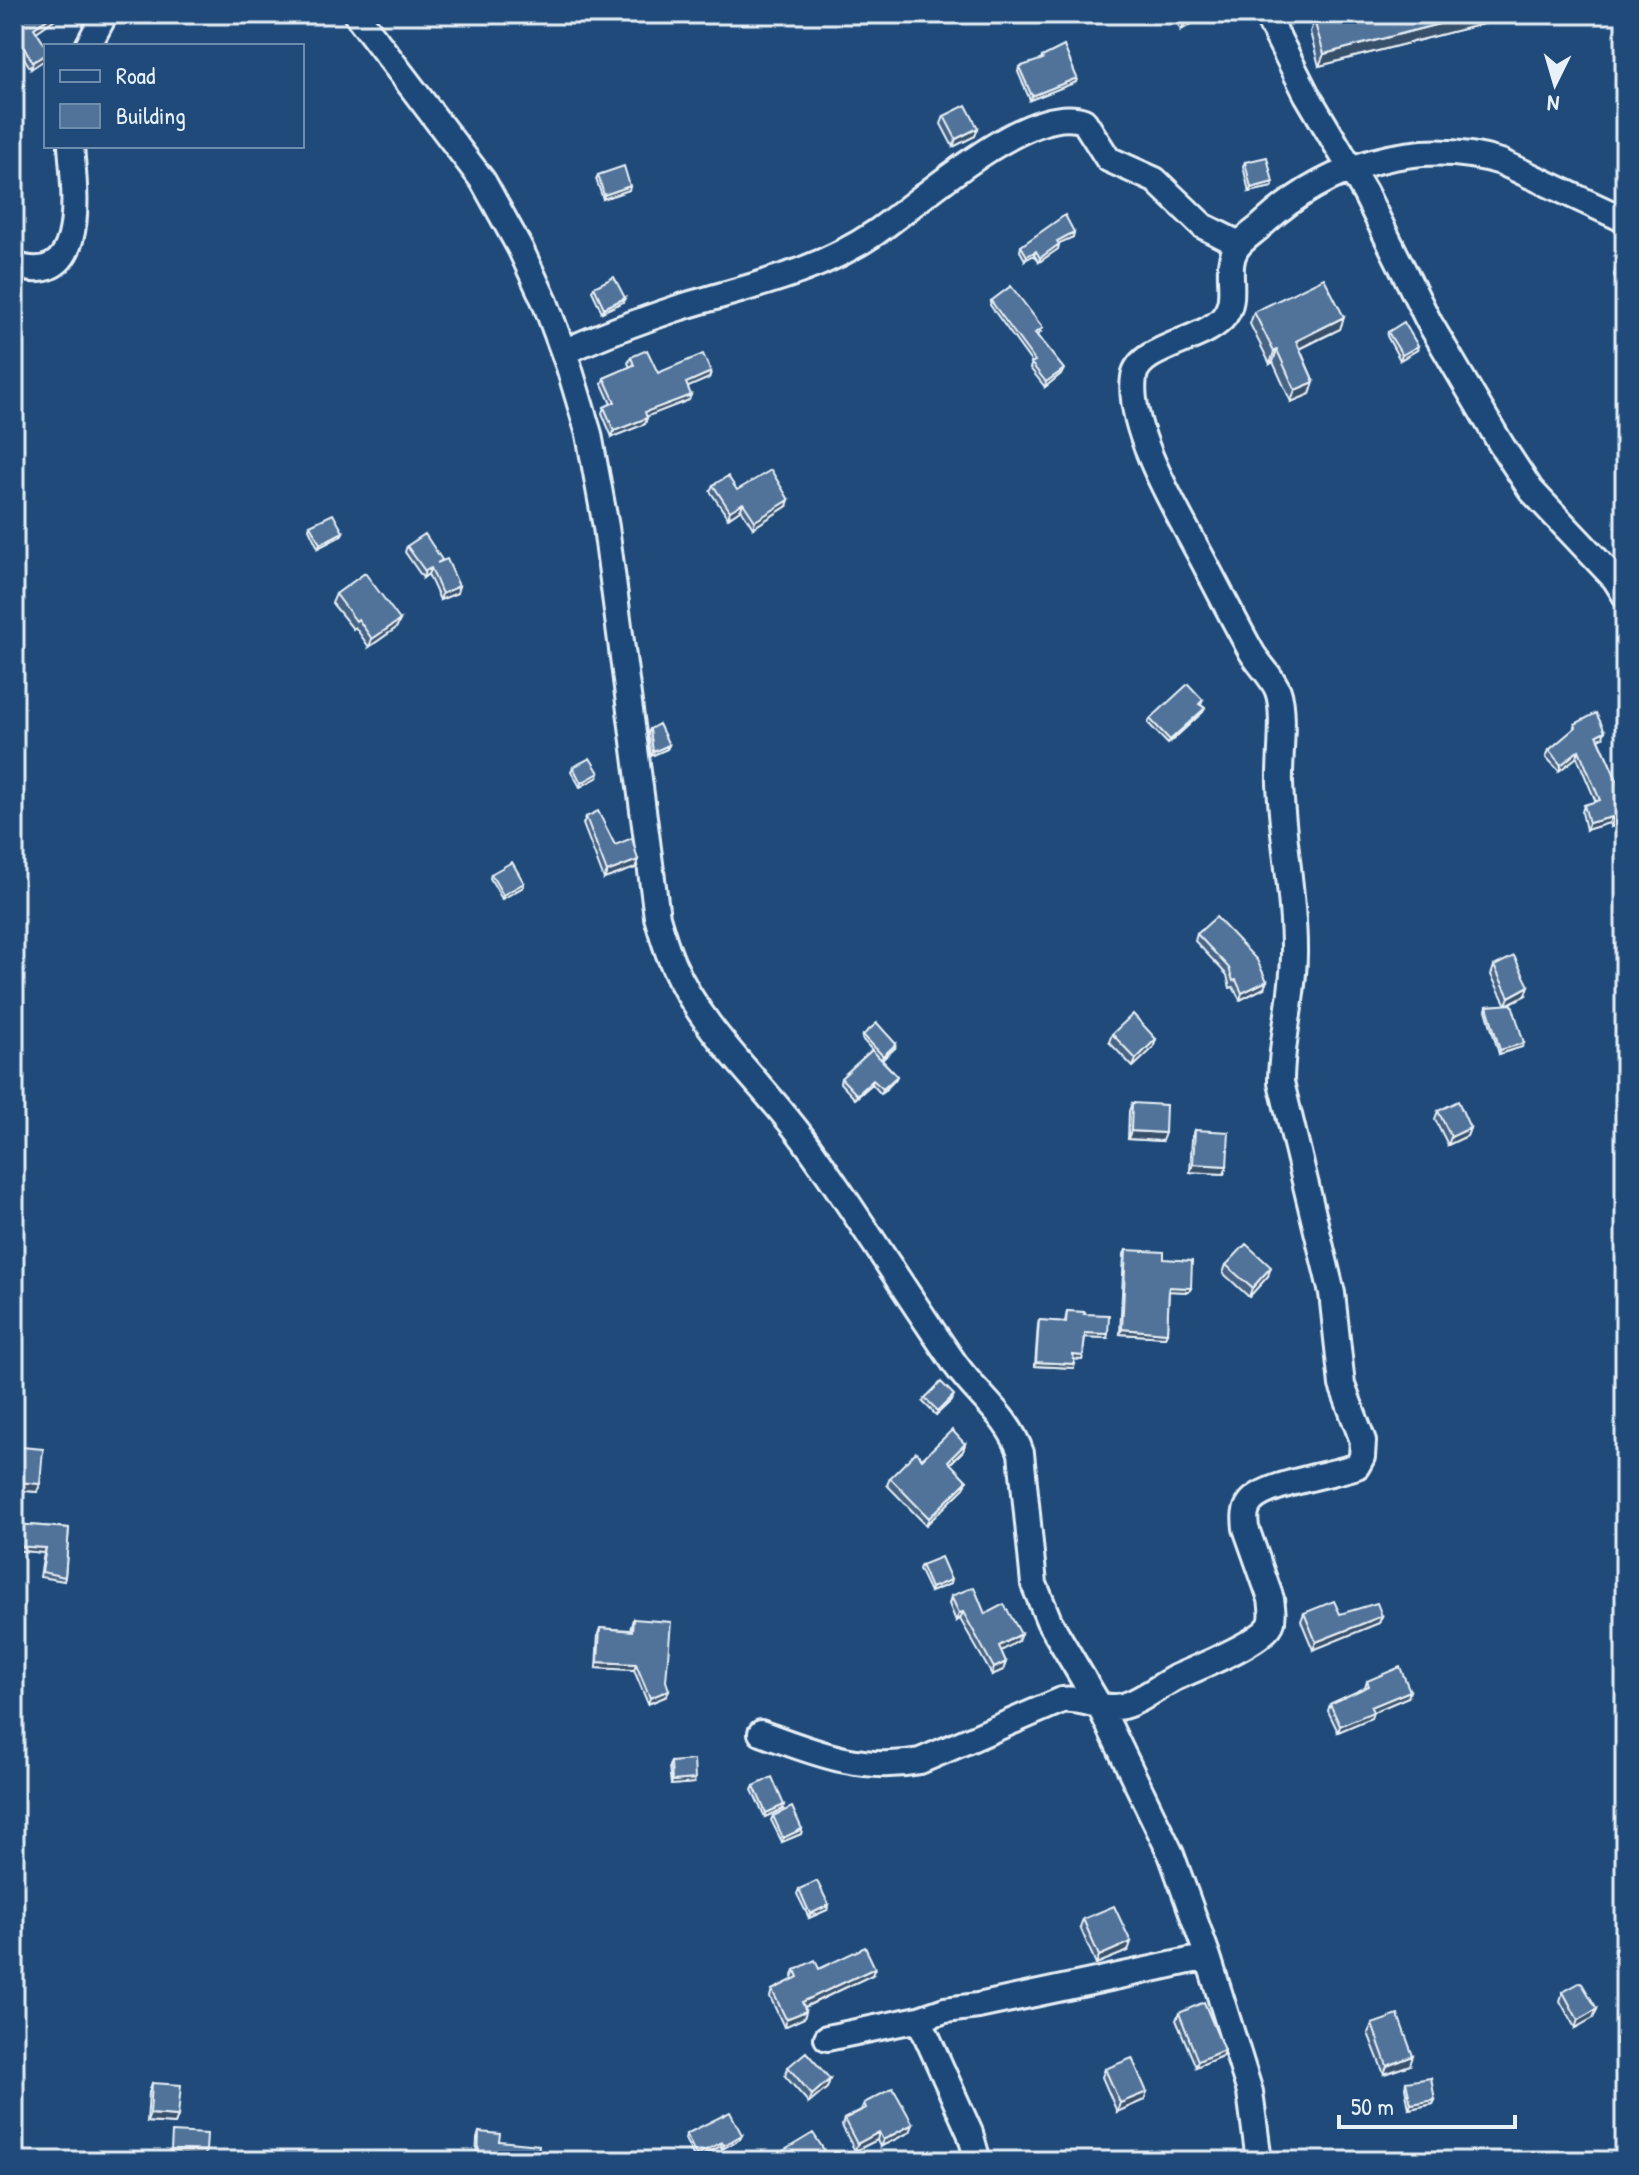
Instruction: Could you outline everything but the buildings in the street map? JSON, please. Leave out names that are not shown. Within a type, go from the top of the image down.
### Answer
[{"type":"street","points":[[89,44],[105,14]]},
{"type":"street","points":[[356,14],[483,181],[520,248],[564,352],[589,434],[606,527],[657,917],[673,964],[709,1022],[805,1140],[846,1198],[955,1365],[1015,1437],[1021,1453],[1034,1584],[1049,1621],[1100,1707],[1171,1854],[1208,1957],[1250,2092],[1259,2161]]},
{"type":"street","points":[[1266,14],[1429,322],[1502,446],[1531,490],[1615,579],[1625,595]]},
{"type":"street","points":[[564,352],[678,308],[810,269],[872,235],[1004,138],[1042,122],[1061,118],[1084,121],[1108,159],[1155,180],[1203,226],[1239,244]]},
{"type":"street","points":[[14,265],[42,269],[57,261],[65,251],[75,224],[71,148]]},
{"type":"street","points":[[761,1733],[868,1765],[920,1761],[1062,1700],[1077,1699],[1100,1707],[1123,1706],[1245,1644],[1270,1626],[1271,1599],[1246,1528],[1248,1505],[1268,1491],[1357,1466],[1364,1449],[1342,1385],[1332,1293],[1281,1082],[1281,1060],[1294,970],[1294,944],[1282,828],[1278,690],[1254,657],[1174,509],[1150,455],[1134,390],[1137,364],[1147,356],[1207,332],[1225,316],[1231,303],[1231,264],[1239,244],[1310,188],[1381,158],[1450,151],[1479,155],[1501,162],[1625,220]]},
{"type":"street","points":[[827,2038],[919,2019],[945,2010],[978,2006],[1208,1957]]},
{"type":"street","points":[[919,2019],[970,2133],[978,2161]]}]
